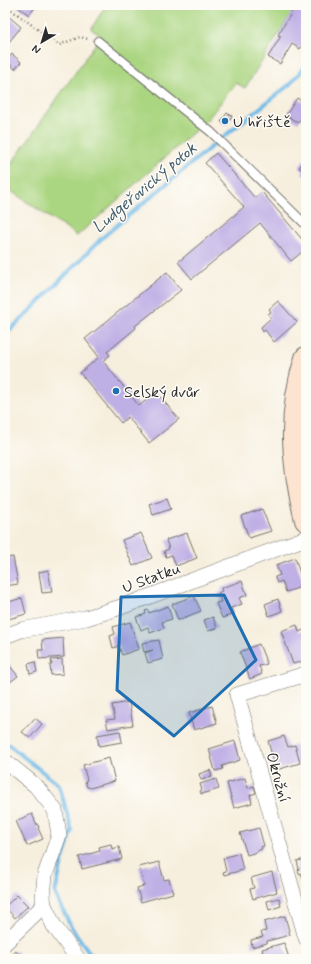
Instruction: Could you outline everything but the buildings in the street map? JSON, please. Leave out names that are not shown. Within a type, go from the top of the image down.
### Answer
[{"type":"street","points":[[306,358],[296,397],[294,427],[297,478],[306,520]]},
{"type":"street","name":"U Statku","points":[[5,636],[21,630],[86,618],[121,607],[306,538]]},
{"type":"street","name":"Okružní","points":[[306,674],[237,695],[306,938]]},
{"type":"street","points":[[6,763],[36,786],[55,810],[59,835],[45,875],[43,897],[44,905],[54,926],[78,959]]},
{"type":"street","points":[[5,943],[44,905]]},
{"type":"lane","points":[[98,41],[211,132],[306,225]]},
{"type":"path","points":[[5,5],[59,45],[80,37],[98,41]]},
{"type":"highlighted area","points":[[224,595],[256,660],[174,736],[117,690],[121,597]]},
{"type":"green space","points":[[106,5],[297,5],[245,88],[236,83],[207,120],[77,236],[5,187],[5,173],[101,36],[91,29]]},
{"type":"waterway","name":"Ludgeřovický potok","points":[[5,334],[23,318],[103,237],[217,142],[289,85],[306,66]]},
{"type":"waterway","name":"Ludgeřovický potok","points":[[5,742],[59,785],[72,831],[62,862],[55,893],[71,927],[94,959]]},
{"type":"place","name":"U hřiště","points":[[225,121]]},
{"type":"place","name":"Selský dvůr","points":[[116,391]]}]
